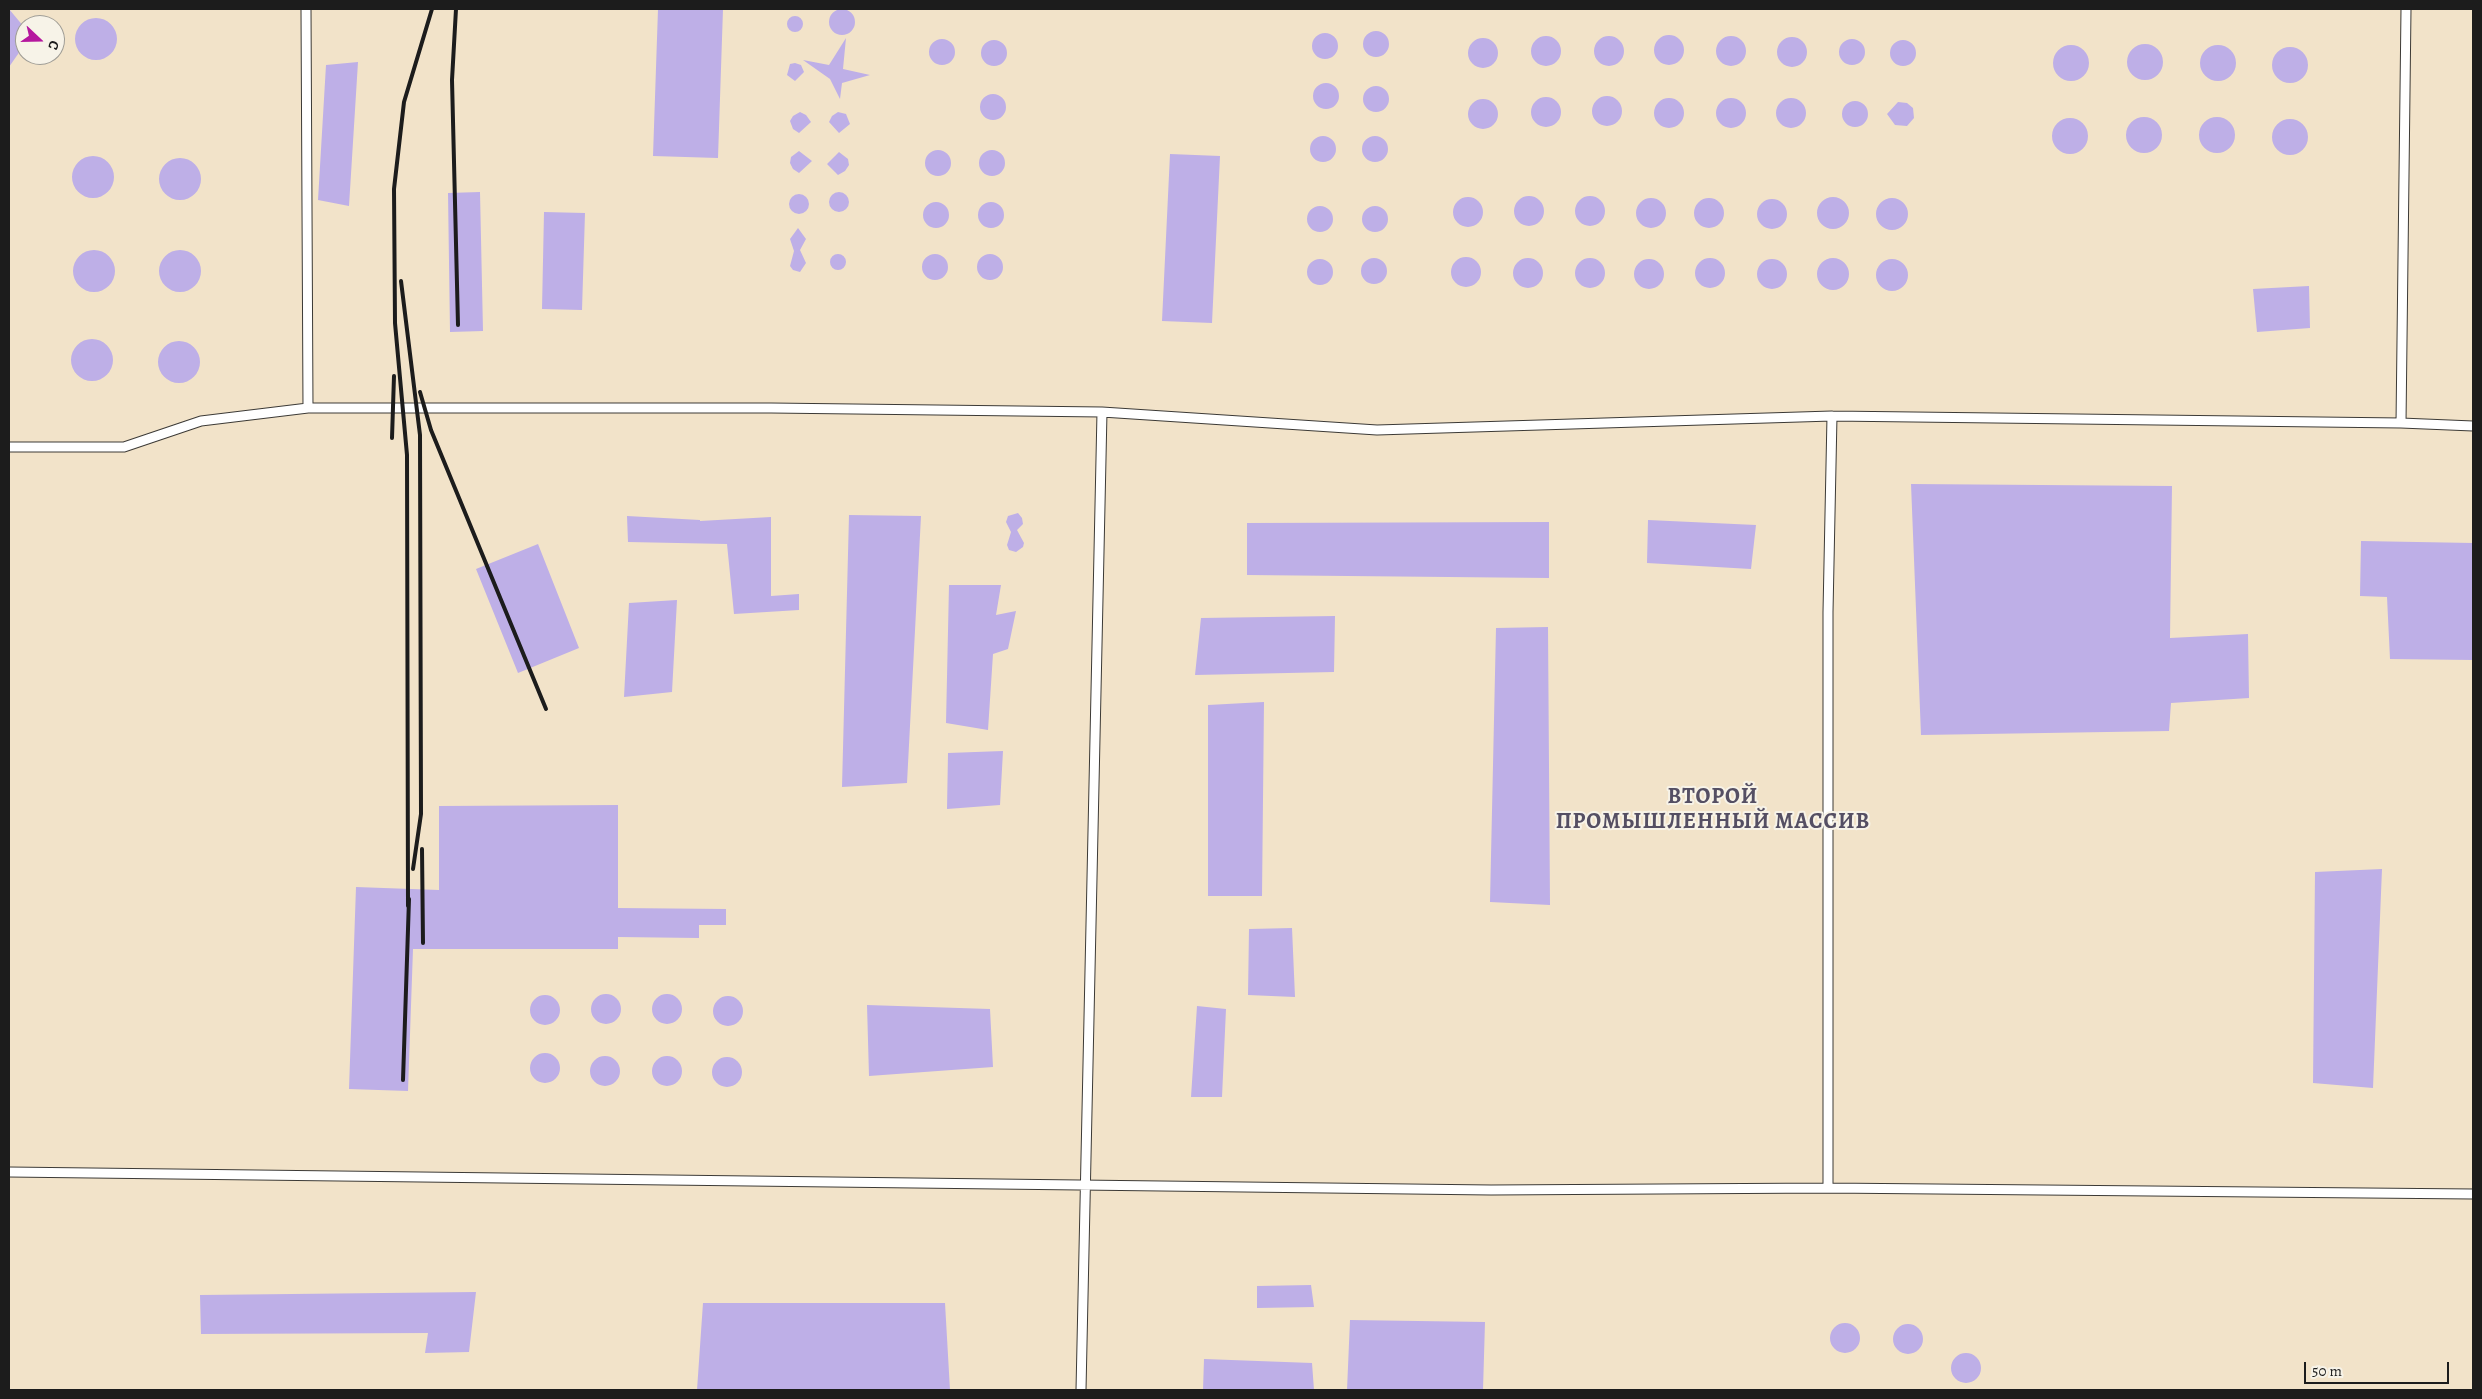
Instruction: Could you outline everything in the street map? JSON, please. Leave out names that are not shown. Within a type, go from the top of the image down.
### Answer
[{"type":"lane","points":[[306,9],[308,408]]},
{"type":"lane","points":[[2401,423],[2406,9]]},
{"type":"lane","points":[[9,447],[124,447],[201,421],[308,408],[771,408],[1102,412],[1377,430],[1832,416],[2401,423],[2473,426]]},
{"type":"lane","points":[[1081,1390],[1102,412]]},
{"type":"lane","points":[[1828,1188],[1828,612],[1832,416]]},
{"type":"lane","points":[[9,1172],[1491,1190],[1828,1188],[2473,1194]]},
{"type":"building","points":[[9,9],[15,16],[15,58],[9,67]]},
{"type":"building","points":[[658,9],[723,9],[718,158],[653,156]]},
{"type":"building","points":[[842,9],[851,13],[855,22],[851,31],[842,35],[833,31],[829,22],[833,13]]},
{"type":"building","points":[[795,16],[801,18],[803,24],[801,30],[795,32],[789,30],[787,24],[789,18]]},
{"type":"building","points":[[100,18],[108,21],[114,27],[117,39],[114,51],[108,57],[92,60],[84,57],[78,51],[75,35],[78,27],[84,21]]},
{"type":"building","points":[[1376,31],[1385,35],[1389,44],[1385,53],[1376,57],[1367,53],[1363,44],[1367,35]]},
{"type":"building","points":[[1325,33],[1334,37],[1338,46],[1334,55],[1325,59],[1316,55],[1312,46],[1316,37]]},
{"type":"building","points":[[1669,35],[1675,36],[1683,44],[1683,56],[1675,64],[1669,65],[1663,64],[1655,56],[1654,50],[1655,44],[1663,36]]},
{"type":"building","points":[[1546,36],[1552,37],[1560,45],[1560,57],[1552,65],[1546,66],[1540,65],[1532,57],[1531,51],[1532,45],[1540,37]]},
{"type":"building","points":[[1609,36],[1615,37],[1623,45],[1623,57],[1615,65],[1609,66],[1603,65],[1595,57],[1594,51],[1595,45],[1603,37]]},
{"type":"building","points":[[1731,36],[1737,37],[1745,45],[1745,57],[1737,65],[1731,66],[1725,65],[1717,57],[1716,51],[1717,45],[1725,37]]},
{"type":"building","points":[[1792,37],[1798,38],[1806,46],[1806,58],[1798,66],[1792,67],[1786,66],[1778,58],[1777,52],[1778,46],[1786,38]]},
{"type":"building","points":[[846,38],[843,69],[870,75],[842,83],[840,99],[830,79],[803,60],[829,65]]},
{"type":"building","points":[[1483,38],[1489,39],[1497,47],[1497,59],[1489,67],[1483,68],[1477,67],[1469,59],[1468,53],[1469,47],[1477,39]]},
{"type":"building","points":[[942,39],[951,43],[955,52],[951,61],[942,65],[933,61],[929,52],[933,43]]},
{"type":"building","points":[[1852,39],[1861,43],[1865,52],[1861,61],[1852,65],[1843,61],[1839,52],[1843,43]]},
{"type":"building","points":[[994,40],[1003,44],[1007,53],[1003,62],[994,66],[985,62],[981,53],[985,44]]},
{"type":"building","points":[[1903,40],[1912,44],[1916,53],[1912,62],[1903,66],[1894,62],[1890,53],[1894,44]]},
{"type":"building","points":[[2145,44],[2152,45],[2158,49],[2162,55],[2162,69],[2158,75],[2152,79],[2145,80],[2138,79],[2132,75],[2128,69],[2127,62],[2128,55],[2132,49],[2138,45]]},
{"type":"building","points":[[2071,45],[2078,46],[2084,50],[2088,56],[2088,70],[2084,76],[2078,80],[2071,81],[2064,80],[2058,76],[2054,70],[2053,63],[2054,56],[2058,50],[2064,46]]},
{"type":"building","points":[[2218,45],[2225,46],[2231,50],[2235,56],[2235,70],[2231,76],[2225,80],[2218,81],[2211,80],[2205,76],[2201,70],[2200,63],[2201,56],[2205,50],[2211,46]]},
{"type":"building","points":[[2290,47],[2297,48],[2303,52],[2307,58],[2307,72],[2303,78],[2297,82],[2290,83],[2283,82],[2277,78],[2273,72],[2272,65],[2273,58],[2277,52],[2283,48]]},
{"type":"building","points":[[358,62],[349,206],[318,200],[326,65]]},
{"type":"building","points":[[790,64],[801,65],[804,72],[795,81],[787,75]]},
{"type":"building","points":[[1326,83],[1335,87],[1339,96],[1335,105],[1326,109],[1317,105],[1313,96],[1317,87]]},
{"type":"building","points":[[1376,86],[1385,90],[1389,99],[1385,108],[1376,112],[1367,108],[1363,99],[1367,90]]},
{"type":"building","points":[[993,94],[1002,98],[1006,107],[1002,116],[993,120],[984,116],[980,107],[984,98]]},
{"type":"building","points":[[1607,96],[1613,97],[1621,105],[1621,117],[1613,125],[1607,126],[1601,125],[1593,117],[1592,111],[1593,105],[1601,97]]},
{"type":"building","points":[[1546,97],[1552,98],[1560,106],[1560,118],[1552,126],[1546,127],[1540,126],[1532,118],[1531,112],[1532,106],[1540,98]]},
{"type":"building","points":[[1669,98],[1675,99],[1683,107],[1683,119],[1675,127],[1669,128],[1663,127],[1655,119],[1654,113],[1655,107],[1663,99]]},
{"type":"building","points":[[1731,98],[1737,99],[1745,107],[1745,119],[1737,127],[1731,128],[1725,127],[1717,119],[1716,113],[1717,107],[1725,99]]},
{"type":"building","points":[[1791,98],[1797,99],[1805,107],[1805,119],[1797,127],[1791,128],[1785,127],[1777,119],[1776,113],[1777,107],[1785,99]]},
{"type":"building","points":[[1483,99],[1489,100],[1497,108],[1497,120],[1489,128],[1483,129],[1477,128],[1469,120],[1468,114],[1469,108],[1477,100]]},
{"type":"building","points":[[1855,101],[1864,105],[1868,114],[1864,123],[1855,127],[1846,123],[1842,114],[1846,105]]},
{"type":"building","points":[[1898,102],[1907,103],[1913,108],[1914,118],[1907,126],[1895,125],[1887,114]]},
{"type":"building","points":[[800,112],[806,115],[811,122],[799,133],[793,129],[790,121],[793,116]]},
{"type":"building","points":[[838,112],[846,114],[850,124],[839,133],[829,122],[832,116]]},
{"type":"building","points":[[2144,117],[2151,118],[2157,122],[2161,128],[2161,142],[2157,148],[2151,152],[2144,153],[2137,152],[2131,148],[2127,142],[2126,135],[2127,128],[2131,122],[2137,118]]},
{"type":"building","points":[[2217,117],[2224,118],[2230,122],[2234,128],[2234,142],[2230,148],[2224,152],[2217,153],[2210,152],[2204,148],[2200,142],[2199,135],[2200,128],[2204,122],[2210,118]]},
{"type":"building","points":[[2070,118],[2077,119],[2083,123],[2087,129],[2087,143],[2083,149],[2077,153],[2070,154],[2063,153],[2057,149],[2053,143],[2052,136],[2053,129],[2057,123],[2063,119]]},
{"type":"building","points":[[2290,119],[2297,120],[2303,124],[2307,130],[2307,144],[2303,150],[2297,154],[2290,155],[2283,154],[2277,150],[2273,144],[2272,137],[2273,130],[2277,124],[2283,120]]},
{"type":"building","points":[[1323,136],[1332,140],[1336,149],[1332,158],[1323,162],[1314,158],[1310,149],[1314,140]]},
{"type":"building","points":[[1375,136],[1384,140],[1388,149],[1384,158],[1375,162],[1366,158],[1362,149],[1366,140]]},
{"type":"building","points":[[938,150],[947,154],[951,163],[947,172],[938,176],[929,172],[925,163],[929,154]]},
{"type":"building","points":[[992,150],[1001,154],[1005,163],[1001,172],[992,176],[983,172],[979,163],[983,154]]},
{"type":"building","points":[[799,151],[812,161],[799,173],[793,169],[790,163],[791,157]]},
{"type":"building","points":[[839,152],[848,159],[849,165],[845,171],[838,175],[827,164]]},
{"type":"building","points":[[1170,154],[1220,156],[1212,323],[1162,321]]},
{"type":"building","points":[[97,156],[105,159],[111,165],[114,177],[111,189],[105,195],[89,198],[81,195],[75,189],[72,173],[75,165],[81,159]]},
{"type":"building","points":[[184,158],[192,161],[198,167],[201,179],[198,191],[192,197],[176,200],[168,197],[162,191],[159,175],[162,167],[168,161]]},
{"type":"building","points":[[480,192],[483,331],[450,332],[448,193]]},
{"type":"building","points":[[839,192],[846,195],[849,202],[846,209],[839,212],[832,209],[829,202],[832,195]]},
{"type":"building","points":[[799,194],[806,197],[809,204],[806,211],[799,214],[792,211],[789,204],[792,197]]},
{"type":"building","points":[[1529,196],[1535,197],[1543,205],[1543,217],[1535,225],[1529,226],[1523,225],[1515,217],[1514,211],[1515,205],[1523,197]]},
{"type":"building","points":[[1590,196],[1596,197],[1604,205],[1604,217],[1596,225],[1590,226],[1584,225],[1576,217],[1575,211],[1576,205],[1584,197]]},
{"type":"building","points":[[1468,197],[1474,198],[1482,206],[1482,218],[1474,226],[1468,227],[1462,226],[1454,218],[1453,212],[1454,206],[1462,198]]},
{"type":"building","points":[[1833,197],[1845,201],[1849,213],[1845,225],[1833,229],[1821,225],[1817,213],[1821,201]]},
{"type":"building","points":[[1651,198],[1657,199],[1665,207],[1665,219],[1657,227],[1651,228],[1645,227],[1637,219],[1636,213],[1637,207],[1645,199]]},
{"type":"building","points":[[1709,198],[1715,199],[1723,207],[1723,219],[1715,227],[1709,228],[1703,227],[1695,219],[1694,213],[1695,207],[1703,199]]},
{"type":"building","points":[[1892,198],[1904,202],[1908,214],[1904,226],[1892,230],[1880,226],[1876,214],[1880,202]]},
{"type":"building","points":[[1772,199],[1778,200],[1786,208],[1786,220],[1778,228],[1772,229],[1766,228],[1758,220],[1757,214],[1758,208],[1766,200]]},
{"type":"building","points":[[936,202],[945,206],[949,215],[945,224],[936,228],[927,224],[923,215],[927,206]]},
{"type":"building","points":[[991,202],[1000,206],[1004,215],[1000,224],[991,228],[982,224],[978,215],[982,206]]},
{"type":"building","points":[[1320,206],[1329,210],[1333,219],[1329,228],[1320,232],[1311,228],[1307,219],[1311,210]]},
{"type":"building","points":[[1375,206],[1384,210],[1388,219],[1384,228],[1375,232],[1366,228],[1362,219],[1366,210]]},
{"type":"building","points":[[544,212],[585,213],[582,310],[542,309]]},
{"type":"building","points":[[798,228],[806,239],[800,250],[806,263],[800,272],[793,270],[790,266],[794,251],[790,239]]},
{"type":"building","points":[[98,250],[106,253],[112,259],[115,271],[112,283],[106,289],[90,292],[82,289],[76,283],[73,267],[76,259],[82,253]]},
{"type":"building","points":[[184,250],[192,253],[198,259],[201,271],[198,283],[192,289],[176,292],[168,289],[162,283],[159,267],[162,259],[168,253]]},
{"type":"building","points":[[838,254],[844,256],[846,262],[844,268],[838,270],[832,268],[830,262],[832,256]]},
{"type":"building","points":[[935,254],[944,258],[948,267],[944,276],[935,280],[926,276],[922,267],[926,258]]},
{"type":"building","points":[[990,254],[999,258],[1003,267],[999,276],[990,280],[981,276],[977,267],[981,258]]},
{"type":"building","points":[[1466,257],[1472,258],[1480,266],[1480,278],[1472,286],[1466,287],[1460,286],[1452,278],[1451,272],[1452,266],[1460,258]]},
{"type":"building","points":[[1374,258],[1383,262],[1387,271],[1383,280],[1374,284],[1365,280],[1361,271],[1365,262]]},
{"type":"building","points":[[1528,258],[1534,259],[1542,267],[1542,279],[1534,287],[1528,288],[1522,287],[1514,279],[1513,273],[1514,267],[1522,259]]},
{"type":"building","points":[[1590,258],[1596,259],[1604,267],[1604,279],[1596,287],[1590,288],[1584,287],[1576,279],[1575,273],[1576,267],[1584,259]]},
{"type":"building","points":[[1710,258],[1716,259],[1724,267],[1724,279],[1716,287],[1710,288],[1704,287],[1696,279],[1695,273],[1696,267],[1704,259]]},
{"type":"building","points":[[1833,258],[1845,262],[1849,274],[1845,286],[1833,290],[1821,286],[1817,274],[1821,262]]},
{"type":"building","points":[[1320,259],[1329,263],[1333,272],[1329,281],[1320,285],[1311,281],[1307,272],[1311,263]]},
{"type":"building","points":[[1649,259],[1655,260],[1663,268],[1663,280],[1655,288],[1649,289],[1643,288],[1635,280],[1634,274],[1635,268],[1643,260]]},
{"type":"building","points":[[1772,259],[1778,260],[1786,268],[1786,280],[1778,288],[1772,289],[1766,288],[1758,280],[1757,274],[1758,268],[1766,260]]},
{"type":"building","points":[[1892,259],[1904,263],[1908,275],[1904,287],[1892,291],[1880,287],[1876,275],[1880,263]]},
{"type":"building","points":[[2309,286],[2310,328],[2257,332],[2253,289]]},
{"type":"building","points":[[96,339],[104,342],[110,348],[113,360],[110,372],[104,378],[88,381],[80,378],[74,372],[71,356],[74,348],[80,342]]},
{"type":"building","points":[[183,341],[191,344],[197,350],[200,362],[197,374],[191,380],[175,383],[167,380],[161,374],[158,358],[161,350],[167,344]]},
{"type":"building","points":[[1911,484],[2172,486],[2170,638],[2248,634],[2249,698],[2171,703],[2169,731],[1921,735]]},
{"type":"building","points":[[1018,513],[1022,518],[1023,524],[1017,530],[1024,543],[1023,547],[1016,552],[1009,550],[1007,545],[1011,532],[1006,522],[1008,516]]},
{"type":"building","points":[[849,515],[921,516],[907,783],[842,787]]},
{"type":"building","points":[[627,516],[700,521],[771,517],[771,596],[799,594],[799,610],[734,614],[727,544],[628,542]]},
{"type":"building","points":[[1648,520],[1756,525],[1751,569],[1647,563]]},
{"type":"building","points":[[1549,522],[1549,578],[1247,575],[1247,523]]},
{"type":"building","points":[[2361,541],[2473,543],[2473,660],[2390,659],[2387,597],[2360,596]]},
{"type":"building","points":[[538,544],[579,648],[518,673],[476,569]]},
{"type":"building","points":[[949,585],[1001,585],[996,615],[1016,611],[1008,649],[993,654],[988,730],[946,723]]},
{"type":"building","points":[[677,600],[672,692],[624,697],[629,603]]},
{"type":"building","points":[[1335,616],[1334,672],[1195,675],[1201,618]]},
{"type":"building","points":[[1548,627],[1550,905],[1490,902],[1496,628]]},
{"type":"building","points":[[1264,702],[1262,896],[1208,896],[1208,705]]},
{"type":"building","points":[[1003,751],[1000,805],[947,809],[948,753]]},
{"type":"building","points":[[618,805],[618,908],[726,909],[726,925],[699,925],[699,938],[618,937],[618,949],[413,949],[408,1091],[349,1089],[356,887],[439,890],[439,806]]},
{"type":"building","points":[[2382,869],[2373,1088],[2313,1083],[2315,872]]},
{"type":"building","points":[[1292,928],[1295,997],[1248,995],[1249,929]]},
{"type":"building","points":[[606,994],[617,998],[621,1009],[617,1020],[606,1024],[595,1020],[591,1009],[595,998]]},
{"type":"building","points":[[667,994],[678,998],[682,1009],[678,1020],[667,1024],[656,1020],[652,1009],[656,998]]},
{"type":"building","points":[[545,995],[556,999],[560,1010],[556,1021],[545,1025],[534,1021],[530,1010],[534,999]]},
{"type":"building","points":[[728,996],[739,1000],[743,1011],[739,1022],[728,1026],[717,1022],[713,1011],[717,1000]]},
{"type":"building","points":[[867,1005],[990,1009],[993,1067],[869,1076]]},
{"type":"building","points":[[1197,1006],[1226,1009],[1222,1097],[1191,1097]]},
{"type":"building","points":[[545,1053],[556,1057],[560,1068],[556,1079],[545,1083],[534,1079],[530,1068],[534,1057]]},
{"type":"building","points":[[605,1056],[616,1060],[620,1071],[616,1082],[605,1086],[594,1082],[590,1071],[594,1060]]},
{"type":"building","points":[[667,1056],[678,1060],[682,1071],[678,1082],[667,1086],[656,1082],[652,1071],[656,1060]]},
{"type":"building","points":[[727,1057],[738,1061],[742,1072],[738,1083],[727,1087],[716,1083],[712,1072],[716,1061]]},
{"type":"building","points":[[1311,1285],[1314,1307],[1257,1308],[1257,1286]]},
{"type":"building","points":[[476,1292],[469,1352],[425,1353],[428,1333],[201,1334],[200,1295]]},
{"type":"building","points":[[703,1303],[945,1303],[950,1390],[697,1390]]},
{"type":"building","points":[[1350,1320],[1485,1322],[1483,1390],[1347,1390]]},
{"type":"building","points":[[1845,1323],[1856,1327],[1860,1338],[1856,1349],[1845,1353],[1834,1349],[1830,1338],[1834,1327]]},
{"type":"building","points":[[1908,1324],[1919,1328],[1923,1339],[1919,1350],[1908,1354],[1897,1350],[1893,1339],[1897,1328]]},
{"type":"building","points":[[1966,1353],[1977,1357],[1981,1368],[1977,1379],[1966,1383],[1955,1379],[1951,1368],[1955,1357]]},
{"type":"building","points":[[1204,1359],[1312,1363],[1314,1390],[1203,1390]]},
{"type":"railway","points":[[408,906],[407,455],[395,323],[394,189],[404,102],[432,9]]},
{"type":"railway","points":[[456,9],[452,80],[458,325]]},
{"type":"railway","points":[[401,281],[420,435],[421,814],[413,869]]},
{"type":"railway","points":[[392,438],[394,376]]},
{"type":"railway","points":[[420,392],[431,430],[546,709]]},
{"type":"railway","points":[[422,849],[423,943]]},
{"type":"railway","points":[[403,1080],[409,899]]},
{"type":"district","name":"ВТОРОЙ ПРОМЫШЛЕННЫЙ МАССИВ","points":[[1713,810]]}]
